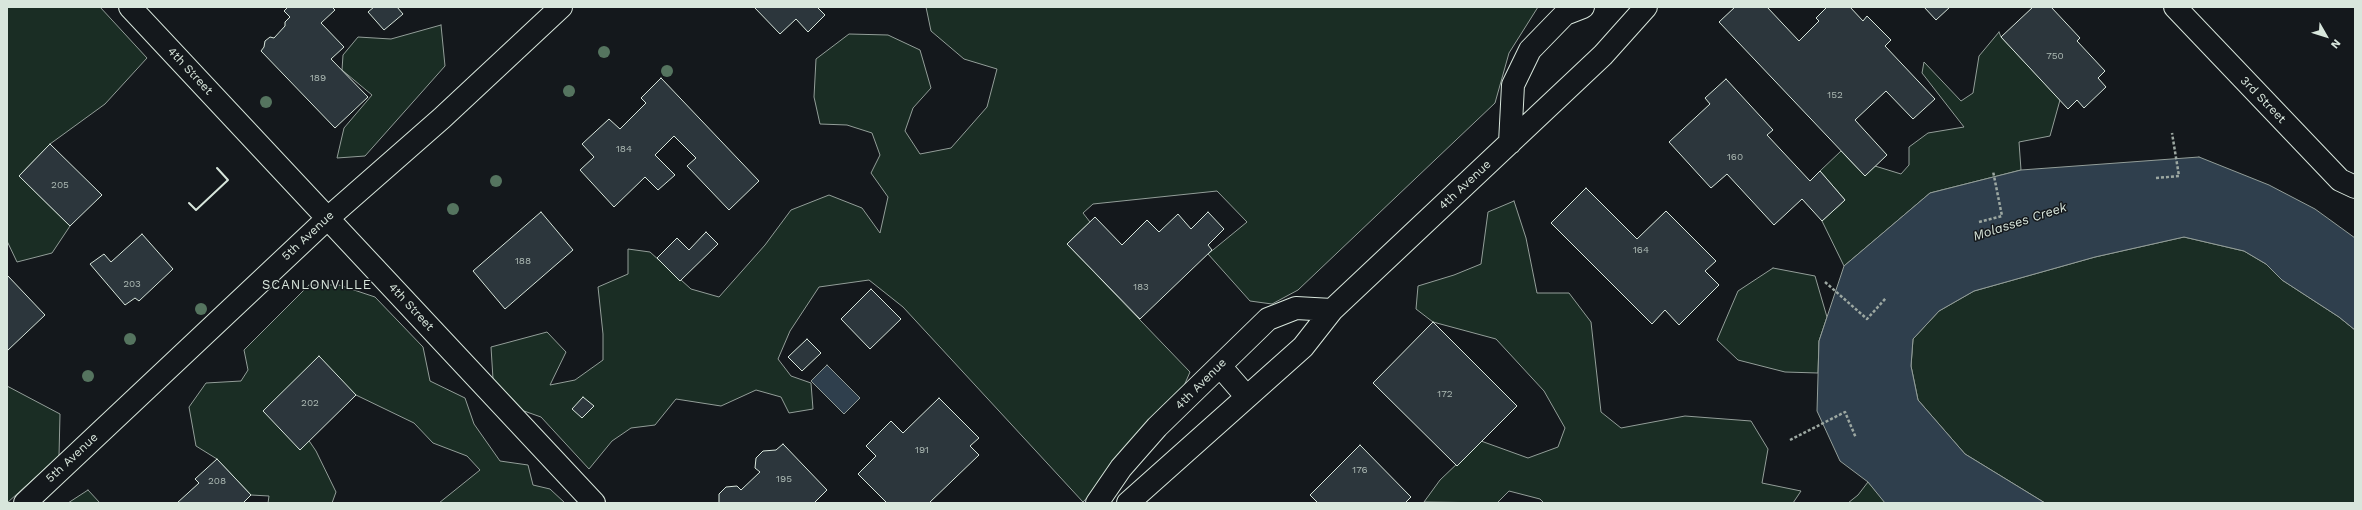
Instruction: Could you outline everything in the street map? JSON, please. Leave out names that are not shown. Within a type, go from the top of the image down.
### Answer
[{"type":"street","name":"4th Street","points":[[130,7],[594,503]]},
{"type":"street","name":"5th Avenue","points":[[24,503],[328,218],[442,118],[561,7]]},
{"type":"street","points":[[1510,143],[1513,85],[1530,50],[1565,14],[1583,7]]},
{"type":"street","name":"4th Avenue","points":[[1128,503],[1246,396],[1303,347],[1332,310],[1603,55],[1646,7]]},
{"type":"street","name":"3rd Street","points":[[2174,7],[2340,180],[2355,187]]},
{"type":"street","name":"4th Avenue","points":[[1097,503],[1121,468],[1157,427],[1268,319],[1296,308],[1332,310]]},
{"type":"street","points":[[1220,366],[1246,396]]},
{"type":"path","points":[[2156,178],[2179,176],[2172,133]]},
{"type":"path","points":[[1979,222],[2002,216],[1993,171]]},
{"type":"path","points":[[1825,282],[1867,319],[1886,298]]},
{"type":"path","points":[[1790,440],[1845,412],[1856,438]]},
{"type":"green space","points":[[7,7],[100,7],[147,58],[105,104],[50,144],[19,176],[70,226],[52,253],[17,262],[7,241]]},
{"type":"green space","points":[[926,7],[1538,7],[1509,53],[1495,103],[1298,290],[1272,304],[1250,301],[1208,254],[1247,222],[1217,191],[1093,204],[1083,213],[1090,222],[1067,244],[1190,372],[1177,402],[1083,502],[903,307],[869,280],[819,287],[790,331],[778,359],[791,376],[811,383],[813,409],[789,413],[781,397],[756,390],[721,406],[676,399],[655,425],[631,428],[612,441],[589,469],[541,417],[524,411],[493,379],[491,347],[547,332],[566,352],[550,385],[575,380],[603,360],[603,334],[598,287],[628,274],[628,249],[650,252],[691,289],[719,297],[765,245],[791,210],[829,195],[862,208],[880,233],[888,197],[871,173],[880,155],[872,133],[847,125],[820,124],[814,97],[816,59],[849,34],[888,35],[920,50],[931,88],[913,108],[905,131],[920,154],[951,148],[987,107],[997,69],[964,59],[931,31]]},
{"type":"green space","points":[[441,25],[445,66],[365,156],[337,158],[344,128],[372,95],[342,70],[343,55],[358,37],[391,39]]},
{"type":"green space","points":[[1999,32],[2001,37],[2060,100],[2050,136],[2019,142],[2021,170],[1930,193],[1844,266],[1822,221],[1845,200],[1820,171],[1841,151],[1865,176],[1875,166],[1901,174],[1909,165],[1909,147],[1928,133],[1964,127],[1922,73],[1924,62],[1961,101],[1973,93],[1979,56]]},
{"type":"green space","points":[[1514,201],[1526,238],[1537,293],[1569,293],[1591,322],[1601,412],[1621,428],[1685,416],[1751,421],[1768,449],[1762,483],[1801,491],[1793,503],[1544,503],[1540,499],[1509,491],[1497,503],[1424,502],[1440,480],[1481,441],[1528,458],[1558,447],[1565,428],[1544,391],[1496,339],[1433,322],[1416,309],[1418,286],[1454,275],[1481,264],[1488,212]]},
{"type":"green space","points":[[2184,237],[2244,251],[2266,264],[2282,280],[2339,317],[2355,330],[2355,503],[2045,503],[1965,454],[1918,400],[1911,366],[1913,339],[1939,311],[1974,291],[2095,257]]},
{"type":"green space","points":[[1773,268],[1815,276],[1827,317],[1819,341],[1818,373],[1785,372],[1738,360],[1717,340],[1738,291]]},
{"type":"green space","points":[[309,285],[339,285],[375,297],[423,347],[430,381],[465,398],[474,424],[500,461],[528,465],[533,485],[550,489],[565,503],[439,503],[480,470],[467,456],[433,443],[414,423],[356,395],[290,386],[295,420],[316,451],[336,492],[332,503],[268,503],[269,496],[251,495],[217,459],[196,446],[189,407],[206,383],[241,381],[248,370],[244,350]]},
{"type":"green space","points":[[7,386],[60,414],[59,456],[7,503]]},
{"type":"green space","points":[[1868,482],[1886,503],[1848,503],[1858,495]]},
{"type":"green space","points":[[88,490],[100,503],[68,503]]},
{"type":"water","name":"Molasses Creek","points":[[2199,157],[2269,185],[2315,209],[2355,238],[2355,330],[2339,317],[2282,280],[2266,264],[2244,251],[2184,237],[2095,257],[1974,291],[1939,311],[1913,339],[1911,366],[1918,400],[1965,454],[2045,503],[1885,503],[1868,482],[1840,461],[1817,411],[1819,341],[1844,266],[1930,193],[2021,170]]},
{"type":"water","points":[[827,365],[860,398],[844,414],[811,381]]},
{"type":"building","points":[[288,7],[332,7],[335,10],[321,23],[344,47],[331,59],[368,97],[335,128],[261,51],[264,47],[265,41],[270,37],[274,38],[285,26],[285,22],[290,17],[284,11]]},
{"type":"building","points":[[374,7],[397,7],[403,14],[384,30],[368,12]]},
{"type":"building","points":[[754,7],[817,7],[825,15],[808,32],[796,19],[780,34]]},
{"type":"building","points":[[1735,7],[1767,7],[1799,41],[1819,21],[1816,18],[1827,7],[1850,7],[1863,21],[1867,16],[1891,40],[1885,46],[1935,99],[1913,119],[1886,91],[1855,120],[1887,155],[1865,176],[1719,22]]},
{"type":"building","points":[[1924,7],[1950,7],[1936,20]]},
{"type":"building","points":[[2033,7],[2051,7],[2080,38],[2077,41],[2105,71],[2098,78],[2106,87],[2084,108],[2077,100],[2068,109],[2001,37]]},
{"type":"building","points":[[661,78],[759,181],[729,210],[687,166],[696,158],[674,136],[655,155],[675,175],[658,190],[645,177],[614,207],[580,170],[594,157],[582,144],[609,119],[620,129],[646,103],[641,98]]},
{"type":"building","points":[[1726,79],[1773,130],[1767,135],[1810,181],[1820,171],[1845,200],[1822,221],[1802,199],[1774,225],[1727,174],[1711,188],[1669,142],[1710,104],[1705,98]]},
{"type":"building","points":[[50,144],[102,195],[70,226],[19,176]]},
{"type":"building","points":[[1586,188],[1637,239],[1666,211],[1716,261],[1705,271],[1719,285],[1679,325],[1665,310],[1652,324],[1551,223]]},
{"type":"building","points":[[541,212],[573,250],[505,309],[473,271]]},
{"type":"building","points":[[1208,212],[1224,229],[1208,245],[1212,250],[1140,319],[1067,244],[1095,217],[1122,245],[1147,220],[1159,232],[1178,214],[1191,229]]},
{"type":"building","points":[[706,232],[718,244],[680,281],[657,258],[677,238],[689,250]]},
{"type":"building","points":[[142,234],[173,269],[139,301],[135,298],[125,305],[90,264],[104,254],[111,262]]},
{"type":"building","points":[[7,275],[45,315],[7,351]]},
{"type":"building","points":[[871,289],[901,319],[870,349],[841,319]]},
{"type":"building","points":[[1433,322],[1517,406],[1457,466],[1373,383]]},
{"type":"building","points":[[807,339],[821,353],[802,371],[788,357]]},
{"type":"building","points":[[319,356],[356,395],[300,450],[263,411]]},
{"type":"building","points":[[583,397],[594,406],[582,418],[572,409]]},
{"type":"building","points":[[939,398],[979,438],[970,446],[979,455],[929,503],[887,503],[858,474],[876,456],[866,446],[891,421],[903,433]]},
{"type":"building","points":[[783,444],[827,490],[814,503],[719,503],[719,494],[726,487],[737,486],[741,490],[760,472],[755,468],[756,458],[763,451],[776,450]]},
{"type":"building","points":[[1360,445],[1411,497],[1405,503],[1318,503],[1310,495]]},
{"type":"building","points":[[217,459],[251,495],[243,503],[177,503],[199,483],[195,479]]},
{"type":"wall","points":[[189,203],[196,210],[228,180],[217,168]]},
{"type":"district","name":"SCANLONVILLE","points":[[317,285]]}]
